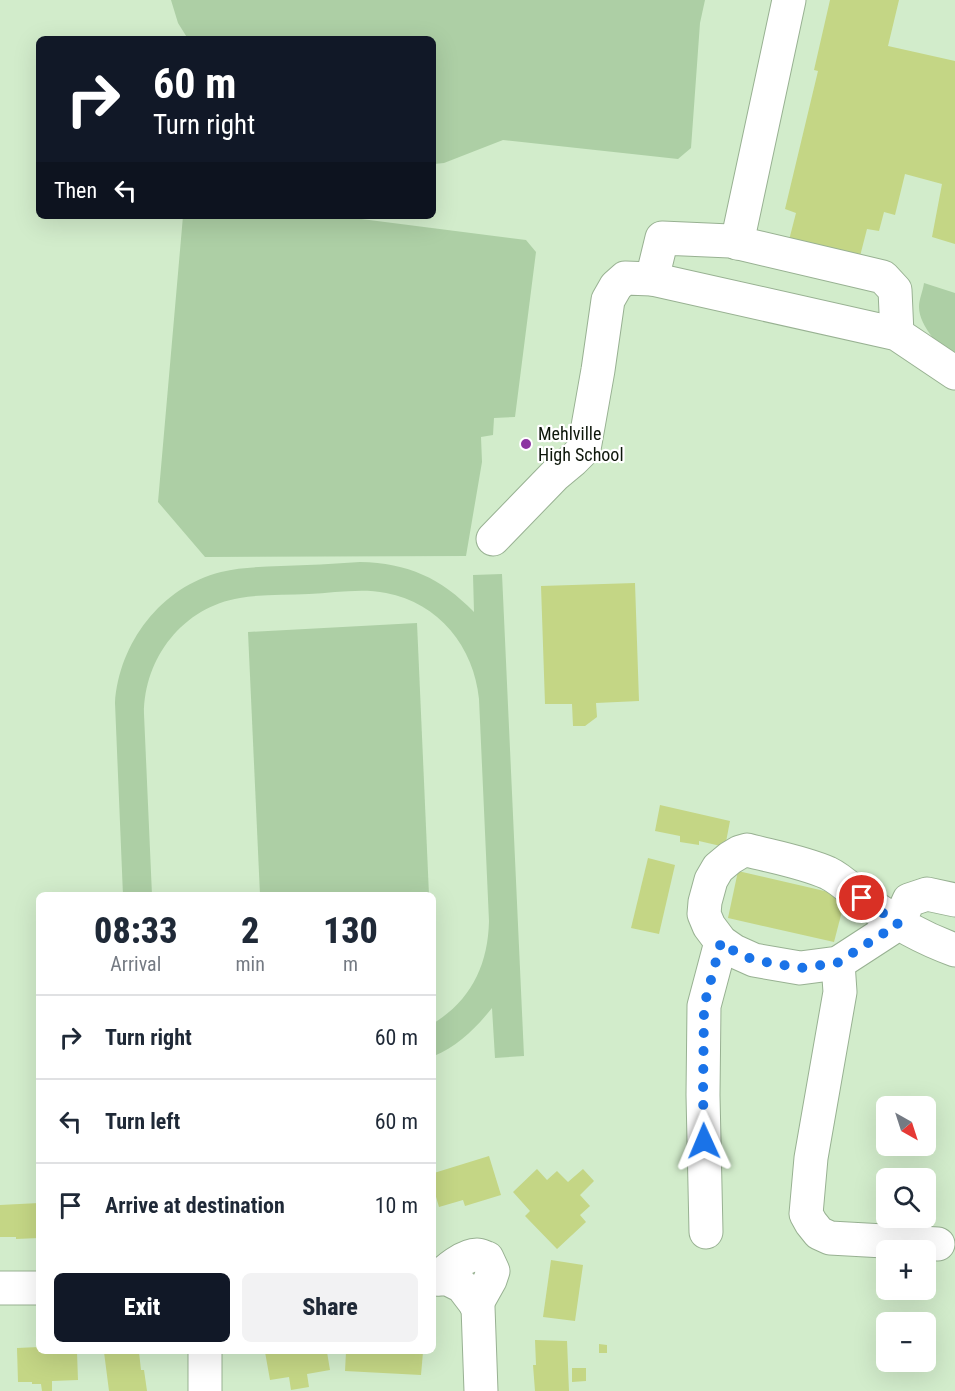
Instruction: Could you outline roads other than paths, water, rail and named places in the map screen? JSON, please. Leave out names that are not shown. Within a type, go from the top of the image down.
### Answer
[{"type":"street","points":[[737,243],[789,0]]},
{"type":"street","points":[[652,279],[662,238],[737,243],[883,277],[895,290],[897,334]]},
{"type":"street","points":[[493,538],[584,449],[608,300],[616,286],[625,278],[652,279],[897,334],[955,373]]},
{"type":"street","points":[[955,900],[927,894],[909,900],[898,924],[837,963],[800,968],[754,960],[734,951],[715,934],[704,914],[711,880],[718,868],[735,855],[747,850],[828,873],[898,924],[932,942],[955,950]]},
{"type":"street","points":[[706,1232],[704,1006],[715,934]]},
{"type":"street","points":[[837,963],[840,992],[811,1158],[807,1214],[819,1233],[830,1238],[938,1244]]},
{"type":"street","points":[[453,1287],[478,1307],[481,1391]]},
{"type":"street","points":[[0,1288],[36,1288]]},
{"type":"street","points":[[205,1354],[206,1391]]},
{"type":"place","name":"Mehlville High School","points":[[526,444]]}]
